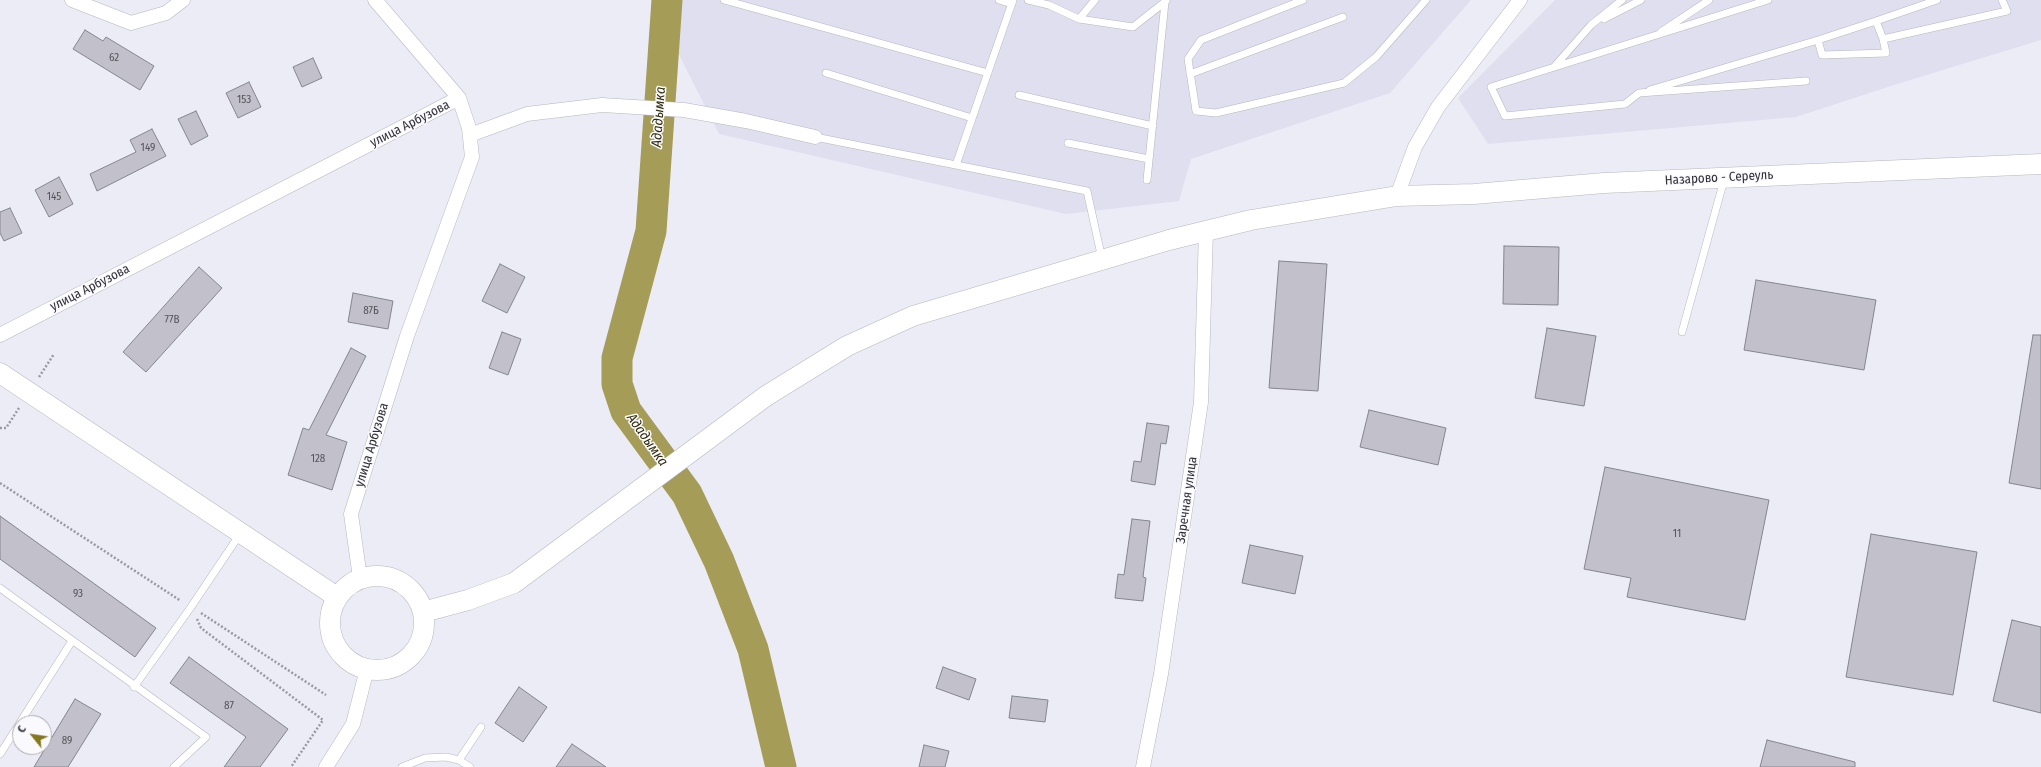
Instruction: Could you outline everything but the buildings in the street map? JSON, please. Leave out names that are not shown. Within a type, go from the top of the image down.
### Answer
[{"type":"street","points":[[72,0],[131,23],[166,13],[183,0]]},
{"type":"street","points":[[375,0],[459,98]]},
{"type":"street","points":[[1397,196],[1415,147],[1438,107],[1520,0]]},
{"type":"street","name":"улица Арбузова","points":[[0,335],[459,98],[470,135],[472,157],[407,336],[351,514],[360,578]]},
{"type":"street","points":[[470,135],[527,114],[602,105],[684,110],[746,121],[815,137]]},
{"type":"street","name":"Назарово - Сереуль","points":[[423,612],[468,600],[514,583],[766,396],[847,346],[913,316],[1206,230],[1252,220],[1397,196],[1474,194],[1604,183],[2041,164]]},
{"type":"street","name":"Заречная улица","points":[[1144,767],[1161,674],[1201,402],[1206,230]]},
{"type":"street","points":[[0,373],[337,597]]},
{"type":"street","points":[[374,575],[386,576],[397,580],[415,594],[423,612],[423,632],[419,644],[411,655],[402,663],[390,668],[378,670],[367,669],[348,661],[338,651],[333,641],[329,626],[330,612],[337,597],[348,584],[360,578],[374,575]]},
{"type":"street","points":[[326,767],[353,724],[367,669]]},
{"type":"lane","points":[[724,0],[988,73]]},
{"type":"lane","points":[[956,165],[1012,2],[999,0]]},
{"type":"lane","points":[[1028,0],[1050,3],[1079,19],[1133,27],[1165,1]]},
{"type":"lane","points":[[1079,19],[1095,0]]},
{"type":"lane","points":[[1303,0],[1201,40],[1188,59],[1196,111],[1216,114],[1344,83],[1376,57],[1426,0]]},
{"type":"lane","points":[[1552,68],[1591,25],[1622,0]]},
{"type":"lane","points":[[1591,25],[1641,0]]},
{"type":"lane","points":[[1653,37],[1709,0]]},
{"type":"lane","points":[[1768,0],[1491,87],[1505,116],[1625,104],[1639,93],[1818,40],[1937,0]]},
{"type":"lane","points":[[1883,39],[2007,11],[2002,0]]},
{"type":"lane","points":[[1147,180],[1165,1]]},
{"type":"lane","points":[[1190,74],[1343,18]]},
{"type":"lane","points":[[1818,40],[1822,54],[1886,53],[1876,20]]},
{"type":"lane","points":[[826,73],[972,118]]},
{"type":"lane","points":[[1639,93],[1806,81]]},
{"type":"lane","points":[[1019,95],[1153,126]]},
{"type":"lane","points":[[815,137],[1087,191],[1103,261]]},
{"type":"lane","points":[[1068,143],[1149,159]]},
{"type":"lane","points":[[1682,332],[1725,178]]},
{"type":"lane","points":[[134,687],[241,533]]},
{"type":"lane","points":[[0,588],[134,687],[206,737],[174,767]]},
{"type":"lane","points":[[0,754],[72,641]]},
{"type":"lane","points":[[459,760],[481,727]]},
{"type":"lane","points":[[402,767],[425,758],[446,757],[459,760],[470,767]]},
{"type":"path","points":[[0,428],[6,428]]},
{"type":"path","points":[[0,483],[326,695]]},
{"type":"path","points":[[191,607],[201,628],[323,720],[291,767]]},
{"type":"shaded area","points":[[672,0],[1471,0],[1390,93],[1191,159],[1179,201],[1066,214],[719,134],[666,29]]},
{"type":"shaded area","points":[[1555,0],[2041,0],[2041,40],[1796,117],[1488,144],[1458,98]]},
{"type":"waterway","name":"Ададымка","points":[[667,0],[651,231],[617,358],[617,384],[626,411],[687,494],[719,561],[753,649],[781,767]]}]
